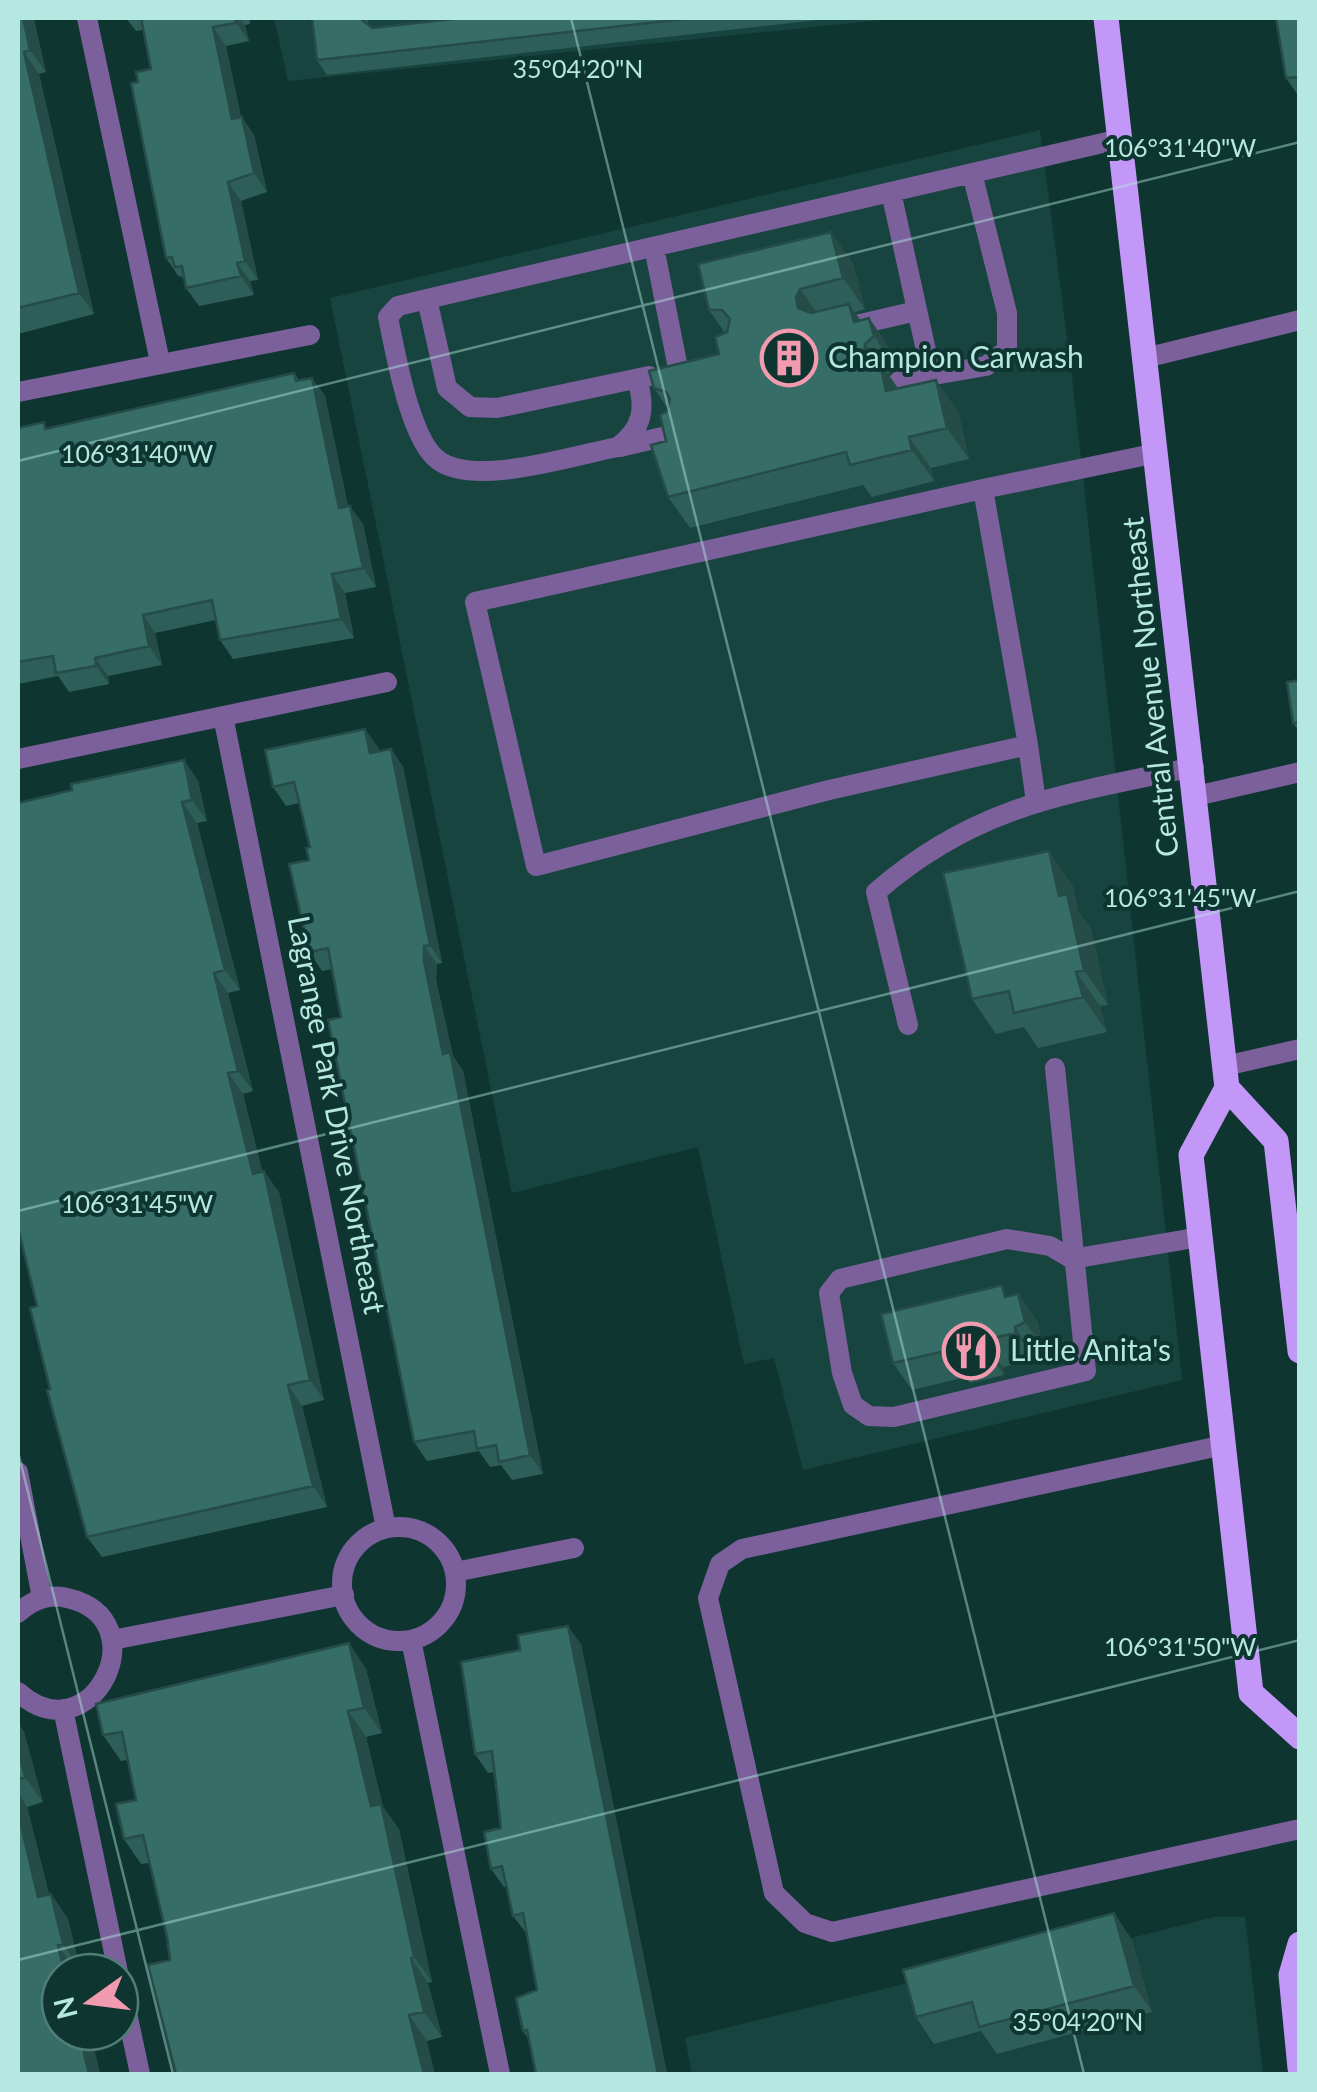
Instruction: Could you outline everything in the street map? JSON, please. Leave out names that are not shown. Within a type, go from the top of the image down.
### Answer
[{"type":"main road","name":"Central Avenue Northeast","points":[[1106,18],[1194,766],[1226,1077]]},
{"type":"main road","points":[[1300,1351],[1290,1187],[1276,1140],[1226,1077],[1191,1154],[1251,1693],[1300,1738]]},
{"type":"main road","points":[[1300,1944],[1291,1975],[1300,2068]]},
{"type":"street","points":[[87,18],[160,362]]},
{"type":"street","points":[[678,433],[482,472],[439,462],[424,445],[388,317],[398,306],[1120,139]]},
{"type":"street","points":[[899,381],[986,366],[1008,350],[1007,314],[972,173]]},
{"type":"street","points":[[891,192],[931,374]]},
{"type":"street","points":[[427,299],[447,388],[470,407],[497,408],[638,379],[686,367],[654,247]]},
{"type":"street","points":[[831,332],[916,311]]},
{"type":"street","points":[[1146,358],[1300,320]]},
{"type":"street","points":[[18,392],[310,334]]},
{"type":"street","points":[[618,447],[641,422],[644,400],[638,379]]},
{"type":"street","points":[[1028,745],[829,790],[536,866],[474,602],[1157,453]]},
{"type":"street","points":[[982,489],[1036,802]]},
{"type":"street","points":[[18,759],[387,682]]},
{"type":"street","name":"Lagrange Park Drive Northeast","points":[[223,716],[386,1528]]},
{"type":"street","points":[[908,1025],[876,892],[943,841],[1005,810],[1194,766]]},
{"type":"street","points":[[1196,796],[1300,772]]},
{"type":"street","points":[[1226,1077],[1300,1049]]},
{"type":"street","points":[[1055,1068],[1072,1259],[1086,1371],[894,1418],[869,1416],[853,1404],[832,1325],[829,1293],[840,1279],[1007,1240],[1050,1246],[1072,1259],[1200,1237]]},
{"type":"street","points":[[1224,1445],[742,1549],[720,1564],[708,1598],[774,1893],[804,1923],[832,1932],[1300,1829]]},
{"type":"street","points":[[18,1472],[42,1598]]},
{"type":"street","points":[[386,1528],[421,1531],[437,1541],[455,1572],[452,1607],[442,1622],[411,1640],[372,1635],[357,1623],[344,1595],[345,1567],[354,1550],[386,1528]]},
{"type":"street","points":[[455,1572],[574,1548]]},
{"type":"street","points":[[112,1640],[344,1595]]},
{"type":"street","points":[[18,1613],[42,1598],[60,1596],[93,1609],[112,1640],[108,1677],[97,1693],[63,1709],[44,1707],[18,1692]]},
{"type":"street","points":[[411,1640],[500,2074]]},
{"type":"street","points":[[63,1709],[114,1952]]},
{"type":"shaded area","points":[[274,18],[900,18],[288,81]]},
{"type":"shaded area","points":[[1040,130],[1072,376],[1182,1380],[803,1470],[774,1358],[744,1364],[698,1147],[512,1193],[330,298]]},
{"type":"shaded area","points":[[1214,1917],[1245,1917],[1263,2074],[692,2074],[685,2038],[1051,1948],[1052,1958]]},
{"type":"building","points":[[18,18],[23,18],[30,50],[24,52],[79,293],[18,308]]},
{"type":"building","points":[[141,18],[235,18],[236,23],[213,27],[232,119],[242,117],[254,173],[228,182],[245,261],[237,263],[241,276],[186,288],[182,266],[175,267],[172,257],[166,258],[131,83],[138,82],[136,72],[151,69]]},
{"type":"building","points":[[312,18],[360,18],[372,28],[462,18],[693,18],[317,60]]},
{"type":"building","points":[[1276,18],[1300,18],[1300,77],[1286,78]]},
{"type":"building","points":[[831,232],[843,278],[800,289],[796,297],[798,308],[811,313],[849,304],[854,322],[869,318],[874,336],[865,344],[864,353],[871,362],[880,363],[886,391],[936,380],[947,428],[909,437],[912,450],[850,465],[846,452],[668,497],[651,445],[666,441],[660,415],[667,411],[670,399],[666,392],[654,388],[649,371],[719,354],[715,337],[727,332],[730,319],[722,310],[709,310],[698,264]]},
{"type":"building","points":[[294,373],[296,381],[312,378],[339,508],[350,506],[363,568],[332,574],[341,619],[220,640],[212,600],[143,615],[149,646],[95,658],[96,666],[56,673],[53,656],[18,662],[18,428],[44,422],[45,429]]},
{"type":"building","points":[[1300,680],[1300,722],[1293,723],[1287,682]]},
{"type":"building","points":[[365,729],[370,753],[391,749],[430,945],[424,946],[424,961],[443,1054],[450,1052],[530,1455],[499,1462],[496,1445],[477,1449],[474,1431],[414,1442],[328,1020],[341,1017],[328,948],[309,952],[289,864],[309,860],[306,848],[310,847],[294,782],[273,787],[265,750]]},
{"type":"building","points":[[184,760],[192,800],[182,802],[225,970],[214,973],[238,1071],[228,1073],[253,1174],[264,1171],[310,1380],[288,1385],[313,1486],[87,1537],[47,1390],[50,1389],[30,1308],[37,1306],[18,1228],[18,803],[72,790],[71,784]]},
{"type":"building","points":[[1049,851],[1059,896],[1067,894],[1084,970],[1076,972],[1083,997],[1014,1013],[1009,991],[972,999],[943,873]]},
{"type":"building","points":[[1002,1285],[1005,1297],[1018,1294],[1025,1322],[1015,1327],[1016,1333],[984,1340],[985,1348],[951,1356],[949,1350],[893,1363],[881,1314]]},
{"type":"building","points":[[568,1626],[658,2074],[536,2074],[516,1998],[537,1990],[523,1913],[513,1916],[502,1866],[491,1869],[484,1832],[501,1828],[492,1751],[475,1754],[461,1662],[520,1650],[518,1635]]},
{"type":"building","points":[[349,1643],[364,1708],[348,1711],[371,1806],[381,1804],[414,1957],[411,1958],[424,2012],[409,2015],[424,2074],[176,2074],[148,1965],[170,1960],[167,1937],[143,1835],[124,1839],[116,1804],[136,1800],[122,1732],[103,1735],[96,1704]]},
{"type":"building","points":[[18,1749],[25,1777],[18,1779]]},
{"type":"building","points":[[18,1813],[38,1897],[51,1894],[63,1944],[58,1945],[60,1952],[40,1952],[40,2052],[84,2052],[89,2074],[18,2074]]},
{"type":"building","points":[[1114,1913],[1134,1986],[979,2027],[972,2002],[916,2017],[903,1970]]},
{"type":"place","name":"Champion Carwash","points":[[789,358]]},
{"type":"place","name":"Little Anita's","points":[[971,1351]]}]
